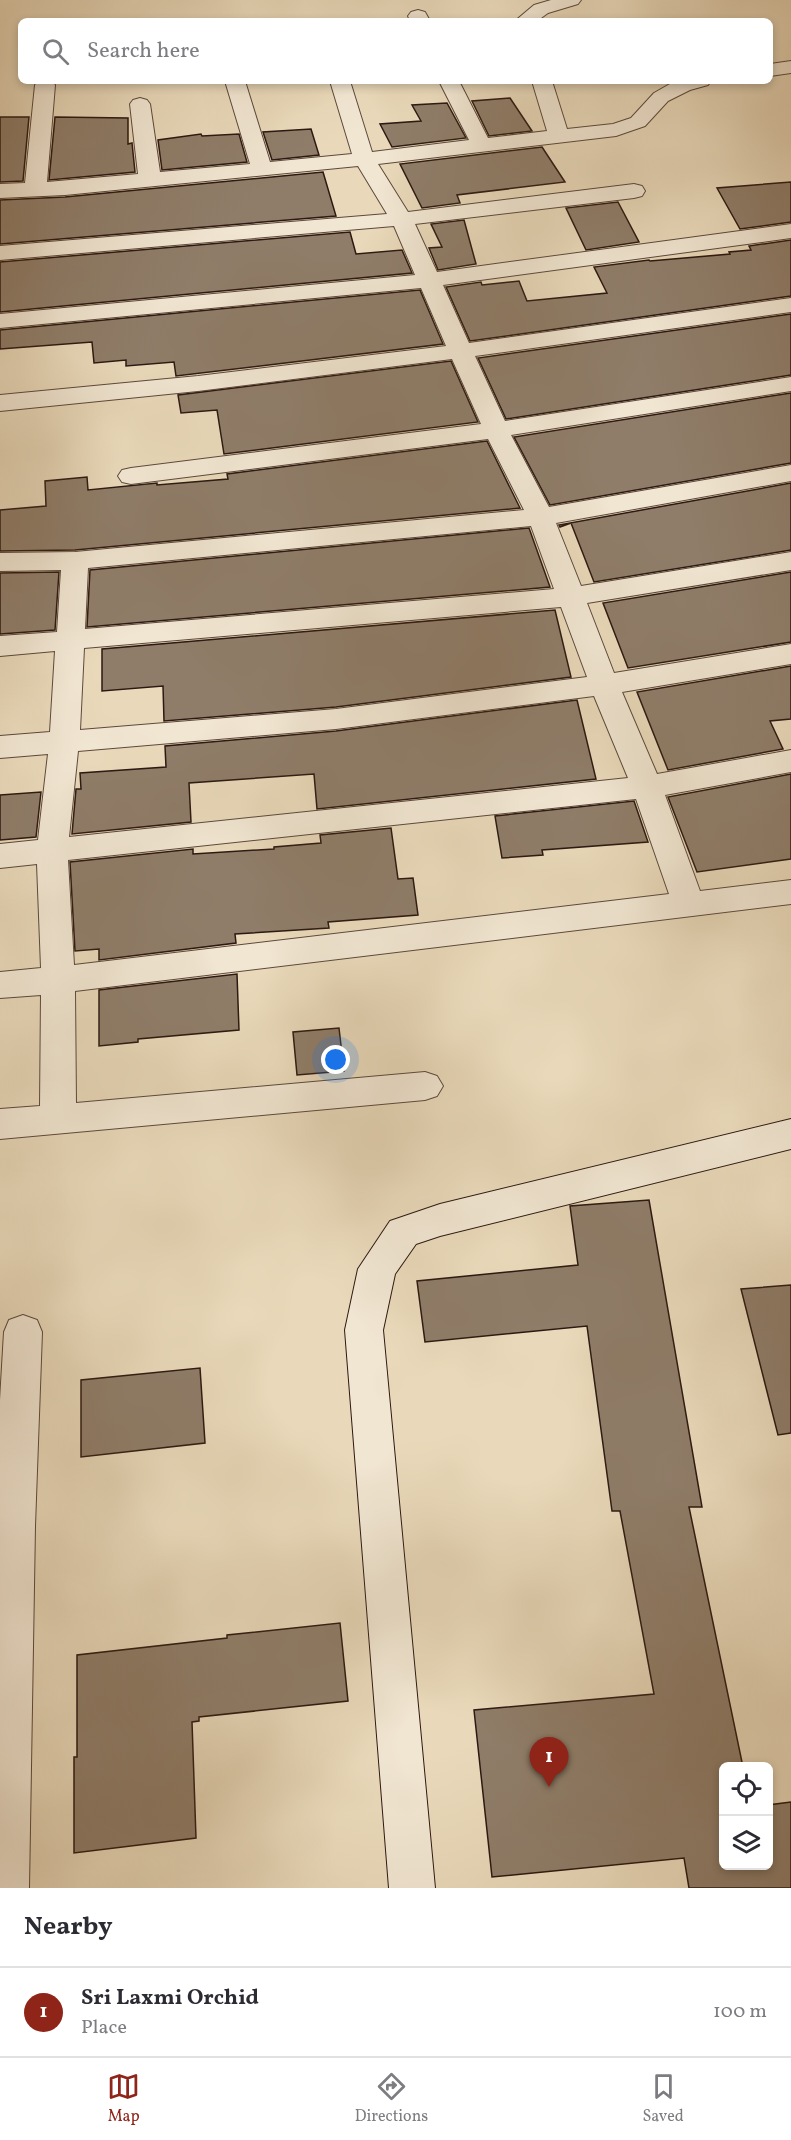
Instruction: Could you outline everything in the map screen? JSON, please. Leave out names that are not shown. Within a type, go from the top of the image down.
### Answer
[{"type":"street","points":[[529,18],[541,9],[571,0]]},
{"type":"street","points":[[773,70],[791,67]]},
{"type":"street","points":[[236,84],[262,169]]},
{"type":"street","points":[[341,84],[364,159],[402,219],[431,280],[458,350],[541,517],[604,686],[647,787],[690,905]]},
{"type":"street","points":[[451,84],[482,144]]},
{"type":"street","points":[[543,84],[559,136]]},
{"type":"street","points":[[0,191],[150,180],[364,159],[616,130],[638,122],[661,97],[688,84]]},
{"type":"street","points":[[35,189],[45,85]]},
{"type":"street","points":[[140,104],[150,180]]},
{"type":"street","points":[[0,253],[402,219],[634,192]]},
{"type":"street","points":[[0,321],[431,280],[791,231]]},
{"type":"street","points":[[0,403],[115,394],[791,304]]},
{"type":"street","points":[[130,476],[496,430],[791,384]]},
{"type":"street","points":[[0,562],[75,561],[541,517],[791,473]]},
{"type":"street","points":[[58,1119],[58,980],[52,852],[64,742],[75,561]]},
{"type":"street","points":[[0,646],[570,597],[791,561]]},
{"type":"street","points":[[0,747],[336,718],[604,686],[791,654]]},
{"type":"street","points":[[0,856],[647,787],[791,761]]},
{"type":"street","points":[[0,985],[58,980],[791,892]]},
{"type":"street","points":[[0,1124],[425,1086]]},
{"type":"street","points":[[412,1888],[364,1330],[377,1269],[403,1232],[440,1220],[791,1134]]},
{"type":"street","points":[[6,1888],[7,1527],[23,1332]]},
{"type":"building","points":[[510,98],[532,131],[489,136],[472,101]]},
{"type":"building","points":[[447,103],[466,138],[392,147],[380,124],[421,121],[412,105]]},
{"type":"building","points":[[0,117],[29,117],[23,181],[0,182]]},
{"type":"building","points":[[55,117],[128,118],[128,144],[132,143],[135,172],[49,180]]},
{"type":"building","points":[[311,129],[319,155],[272,160],[263,132]]},
{"type":"building","points":[[201,134],[202,136],[239,134],[247,162],[162,170],[158,140]]},
{"type":"building","points":[[542,147],[565,182],[457,195],[460,203],[422,208],[400,164]]},
{"type":"building","points":[[323,172],[336,216],[0,244],[0,200],[65,197]]},
{"type":"building","points":[[791,182],[791,222],[740,229],[717,188]]},
{"type":"building","points":[[618,202],[639,242],[586,250],[566,208]]},
{"type":"building","points":[[464,220],[476,264],[438,270],[429,248],[442,247],[431,224]]},
{"type":"building","points":[[350,232],[356,254],[402,250],[412,273],[0,312],[0,262]]},
{"type":"building","points":[[791,240],[791,296],[470,341],[446,287],[481,282],[482,285],[519,281],[527,301],[607,293],[594,267],[730,254],[729,252],[751,250],[749,246]]},
{"type":"building","points":[[420,290],[443,344],[176,376],[174,362],[126,366],[126,360],[94,363],[92,342],[0,349],[0,330]]},
{"type":"building","points":[[791,314],[791,375],[506,419],[478,358]]},
{"type":"building","points":[[451,361],[478,422],[224,454],[217,410],[181,413],[178,395]]},
{"type":"building","points":[[791,393],[791,463],[550,505],[514,437]]},
{"type":"building","points":[[487,441],[520,508],[75,550],[0,551],[0,510],[46,506],[45,481],[87,477],[88,490],[228,479],[227,474]]},
{"type":"building","points":[[791,483],[791,550],[594,582],[571,523],[560,527],[559,525]]},
{"type":"building","points":[[529,528],[550,587],[87,627],[90,570]]},
{"type":"building","points":[[59,572],[55,630],[0,634],[0,573]]},
{"type":"building","points":[[791,572],[791,642],[628,668],[603,603]]},
{"type":"building","points":[[555,610],[571,677],[336,707],[164,721],[163,686],[102,691],[102,649]]},
{"type":"building","points":[[791,666],[791,719],[770,721],[783,749],[668,770],[637,692]]},
{"type":"building","points":[[577,700],[596,779],[317,809],[314,774],[189,783],[191,822],[72,834],[76,789],[81,789],[80,773],[166,767],[165,746],[336,731]]},
{"type":"building","points":[[791,774],[791,859],[697,872],[668,797]]},
{"type":"building","points":[[41,792],[36,837],[0,840],[0,795]]},
{"type":"building","points":[[634,801],[648,842],[542,850],[543,855],[502,858],[495,816]]},
{"type":"building","points":[[391,828],[398,879],[413,878],[418,915],[328,922],[329,928],[235,934],[236,943],[99,960],[99,949],[75,951],[70,862],[193,849],[193,854],[274,849],[274,847],[321,843],[320,835]]},
{"type":"building","points":[[237,974],[239,1030],[138,1039],[138,1042],[99,1046],[99,990]]},
{"type":"building","points":[[339,1028],[344,1071],[297,1075],[293,1032]]},
{"type":"building","points":[[649,1200],[702,1507],[689,1507],[742,1762],[719,1762],[719,1870],[773,1870],[773,1804],[791,1802],[791,1888],[689,1888],[684,1858],[492,1877],[474,1710],[654,1694],[620,1511],[612,1511],[587,1326],[425,1342],[417,1281],[578,1265],[570,1206]]},
{"type":"building","points":[[791,1285],[791,1433],[778,1435],[741,1289]]},
{"type":"building","points":[[200,1368],[205,1443],[81,1457],[81,1380]]},
{"type":"building","points":[[340,1623],[348,1701],[199,1717],[199,1721],[192,1722],[196,1838],[74,1853],[77,1655]]},
{"type":"place","name":"Sri Laxmi Orchid","points":[[549,1787]]}]
